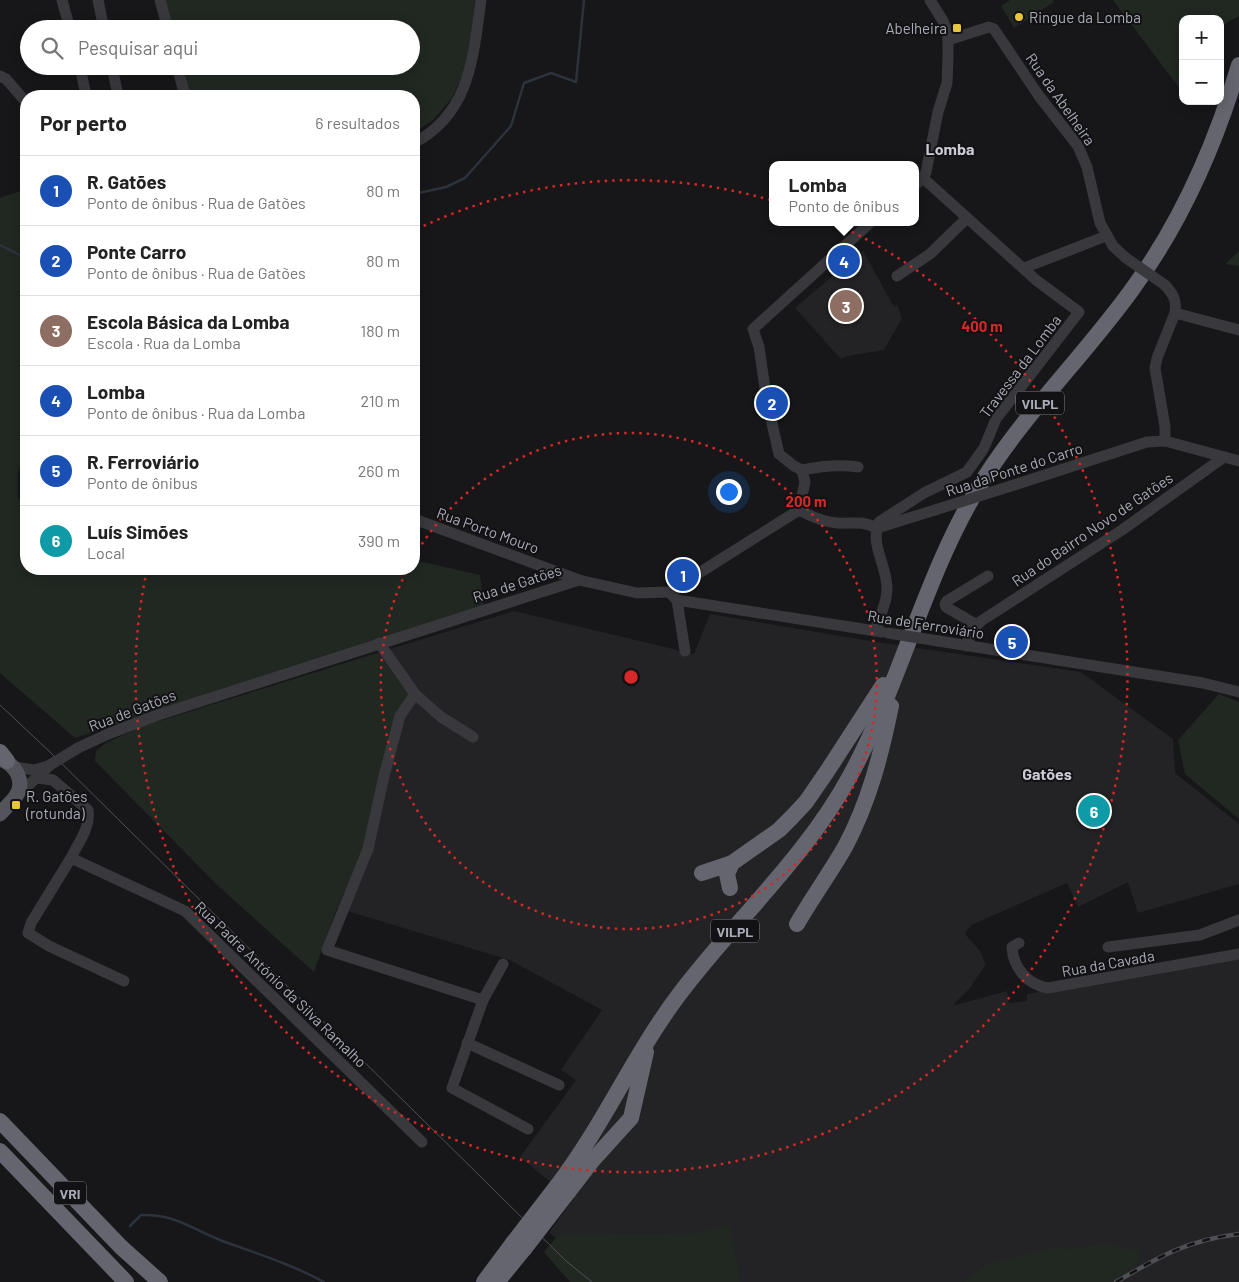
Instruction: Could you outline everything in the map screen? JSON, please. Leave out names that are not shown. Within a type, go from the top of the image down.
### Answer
[{"type":"highway","name":"VILPL","points":[[488,1280],[519,1249],[563,1189],[581,1153],[652,1034],[691,978],[788,867],[839,797],[872,735],[928,590],[965,511],[983,480],[1032,412],[1131,291],[1172,229],[1205,164],[1239,65]]},
{"type":"highway","points":[[702,873],[732,862],[779,830],[806,802],[886,681],[900,664]]},
{"type":"highway","points":[[797,924],[845,847],[858,821],[880,758],[900,664]]},
{"type":"highway","name":"VILPL","points":[[563,1189],[592,1161],[631,1118],[636,1102],[641,1069],[647,1048],[654,1036],[694,980],[821,830],[848,786],[862,754]]},
{"type":"highway","points":[[730,888],[727,874],[732,862]]},
{"type":"highway","points":[[609,1106],[615,1104],[623,1105],[631,1118]]},
{"type":"highway","name":"VRI","points":[[0,1121],[121,1247],[160,1282]]},
{"type":"highway","name":"VRI","points":[[0,1151],[126,1282]]},
{"type":"highway","name":"VILPL","points":[[504,1282],[515,1266],[519,1249]]},
{"type":"main road","points":[[0,814],[16,796],[20,786],[19,776],[5,760]]},
{"type":"street","points":[[62,0],[68,20]]},
{"type":"street","points":[[98,0],[102,20]]},
{"type":"street","points":[[160,0],[166,20]]},
{"type":"street","points":[[420,139],[447,116],[461,94],[473,62],[481,0]]},
{"type":"street","points":[[919,182],[947,83],[948,33],[930,0]]},
{"type":"street","name":"Rua da Abelheira","points":[[948,40],[989,27],[994,29],[1039,96],[1078,146],[1088,166],[1100,223],[1106,236],[1113,246],[1126,258],[1165,285],[1175,300],[1175,313]]},
{"type":"street","points":[[82,75],[85,90]]},
{"type":"street","points":[[114,75],[117,90]]},
{"type":"street","points":[[179,75],[183,90]]},
{"type":"street","points":[[0,76],[6,79],[20,95]]},
{"type":"street","name":"Travessa da Lomba","points":[[877,528],[885,517],[924,493],[967,472],[984,448],[996,419],[1080,312],[1036,280],[967,218],[919,182]]},
{"type":"street","points":[[897,276],[930,254],[967,218]]},
{"type":"street","points":[[858,467],[826,465],[802,470],[779,454],[767,402],[759,347],[753,329],[867,226]]},
{"type":"street","points":[[1024,268],[1106,236]]},
{"type":"street","points":[[1165,441],[1155,368],[1157,358],[1175,313],[1239,330]]},
{"type":"street","name":"Rua da Ponte do Carro","points":[[799,510],[812,517],[835,523],[865,523],[877,528],[1147,442],[1165,441],[1239,461]]},
{"type":"street","name":"Rua do Bairro Novo de Gatões","points":[[988,576],[947,601],[946,607],[976,626],[1122,530],[1224,457]]},
{"type":"street","points":[[685,651],[673,596],[799,510],[805,482],[802,470]]},
{"type":"street","name":"Rua Porto Mouro","points":[[420,521],[579,580]]},
{"type":"street","points":[[875,631],[887,592],[887,578],[876,539],[877,528]]},
{"type":"street","name":"Rua de Gatões","points":[[16,796],[50,765],[78,748],[108,734],[158,715],[579,580],[637,593],[673,596]]},
{"type":"street","name":"Rua de Ferroviário","points":[[673,596],[875,631],[1203,683],[1239,692]]},
{"type":"street","points":[[967,646],[971,631],[976,626]]},
{"type":"street","points":[[379,643],[415,694],[441,717],[473,737]]},
{"type":"street","points":[[415,694],[400,716],[384,776],[368,849],[327,950],[483,1000]]},
{"type":"street","name":"Rua de Gatões","points":[[5,760],[34,770],[50,765]]},
{"type":"street","points":[[36,778],[53,780],[88,810],[89,817],[72,858],[31,923],[28,932],[49,946],[124,981]]},
{"type":"street","name":"Rua Padre António da Silva Ramalho","points":[[72,858],[185,911],[422,1142]]},
{"type":"street","points":[[1108,947],[1200,935],[1239,920]]},
{"type":"street","name":"Rua da Cavada","points":[[1018,943],[1012,947],[1012,958],[1023,975],[1038,987],[1048,988],[1239,954]]},
{"type":"street","points":[[503,964],[483,1000],[452,1088],[528,1129]]},
{"type":"street","points":[[467,1043],[559,1085]]},
{"type":"shaded area","points":[[165,0],[475,0],[468,63],[452,98],[433,120],[420,129],[420,90],[187,90],[183,75],[420,75],[420,20],[170,20]]},
{"type":"shaded area","name":"Ringue da Lomba","points":[[1010,0],[1053,0],[1054,2],[1014,28],[1001,6]]},
{"type":"shaded area","points":[[1113,0],[1239,0],[1239,16],[1224,24],[1224,15],[1179,15],[1179,88]]},
{"type":"shaded area","points":[[20,191],[20,466],[18,498],[20,500],[20,575],[420,575],[420,561],[480,575],[484,607],[75,738],[0,673],[0,198]]},
{"type":"shaded area","points":[[863,251],[894,307],[897,305],[902,318],[884,350],[847,356],[841,359],[795,308],[854,258],[856,252],[860,255]]},
{"type":"shaded area","points":[[1239,251],[1239,266],[1225,264]]},
{"type":"shaded area","points":[[514,611],[694,654],[710,614],[870,641],[1081,672],[1173,739],[1175,773],[1239,824],[1239,884],[1138,913],[1128,882],[1078,907],[1067,883],[971,925],[965,934],[980,951],[986,964],[970,988],[952,1006],[1007,991],[1009,1003],[1027,1001],[1027,994],[1239,959],[1239,1282],[616,1282],[549,1233],[575,1196],[550,1182],[520,1157],[576,1080],[561,1070],[602,1010],[510,960],[337,908],[364,848],[409,694],[377,653]]},
{"type":"shaded area","points":[[377,653],[409,694],[364,848],[337,908],[314,972],[218,886],[95,761],[96,751],[104,744],[140,727]]},
{"type":"shaded area","points":[[1219,694],[1239,702],[1239,819],[1185,774],[1178,740]]},
{"type":"shaded area","points":[[730,1226],[740,1282],[570,1282],[544,1252],[560,1233],[695,1233]]},
{"type":"shaded area","points":[[1101,1244],[1137,1250],[1140,1257],[1132,1269],[1112,1282],[964,1282],[988,1264],[1053,1248],[1071,1249]]},
{"type":"waterway","points":[[420,193],[446,187],[465,178],[511,126],[524,83],[551,73],[576,82],[584,0]]},
{"type":"waterway","points":[[0,245],[20,255]]},
{"type":"waterway","points":[[130,1226],[141,1215],[173,1219],[220,1240],[286,1264],[324,1282]]},
{"type":"tram line","points":[[0,705],[566,1261],[592,1282]]},
{"type":"railway","points":[[1116,1282],[1175,1250],[1204,1240],[1239,1234]]},
{"type":"place","name":"Ringue da Lomba","points":[[1019,17]]},
{"type":"place","name":"Abelheira","points":[[957,28]]},
{"type":"place","name":"Lomba","points":[[844,261]]},
{"type":"place","name":"Escola Básica da Lomba","points":[[846,306]]},
{"type":"place","name":"Ponte Carro","points":[[772,403]]},
{"type":"place","name":"R. Gatões","points":[[683,575]]},
{"type":"place","name":"R. Ferroviário","points":[[1012,642]]},
{"type":"place","name":"R. Gatões (rotunda)","points":[[16,805]]},
{"type":"place","name":"Luís Simões","points":[[1094,811]]},
{"type":"district","name":"Lomba","points":[[950,148]]},
{"type":"district","name":"Gatões","points":[[1047,773]]}]
